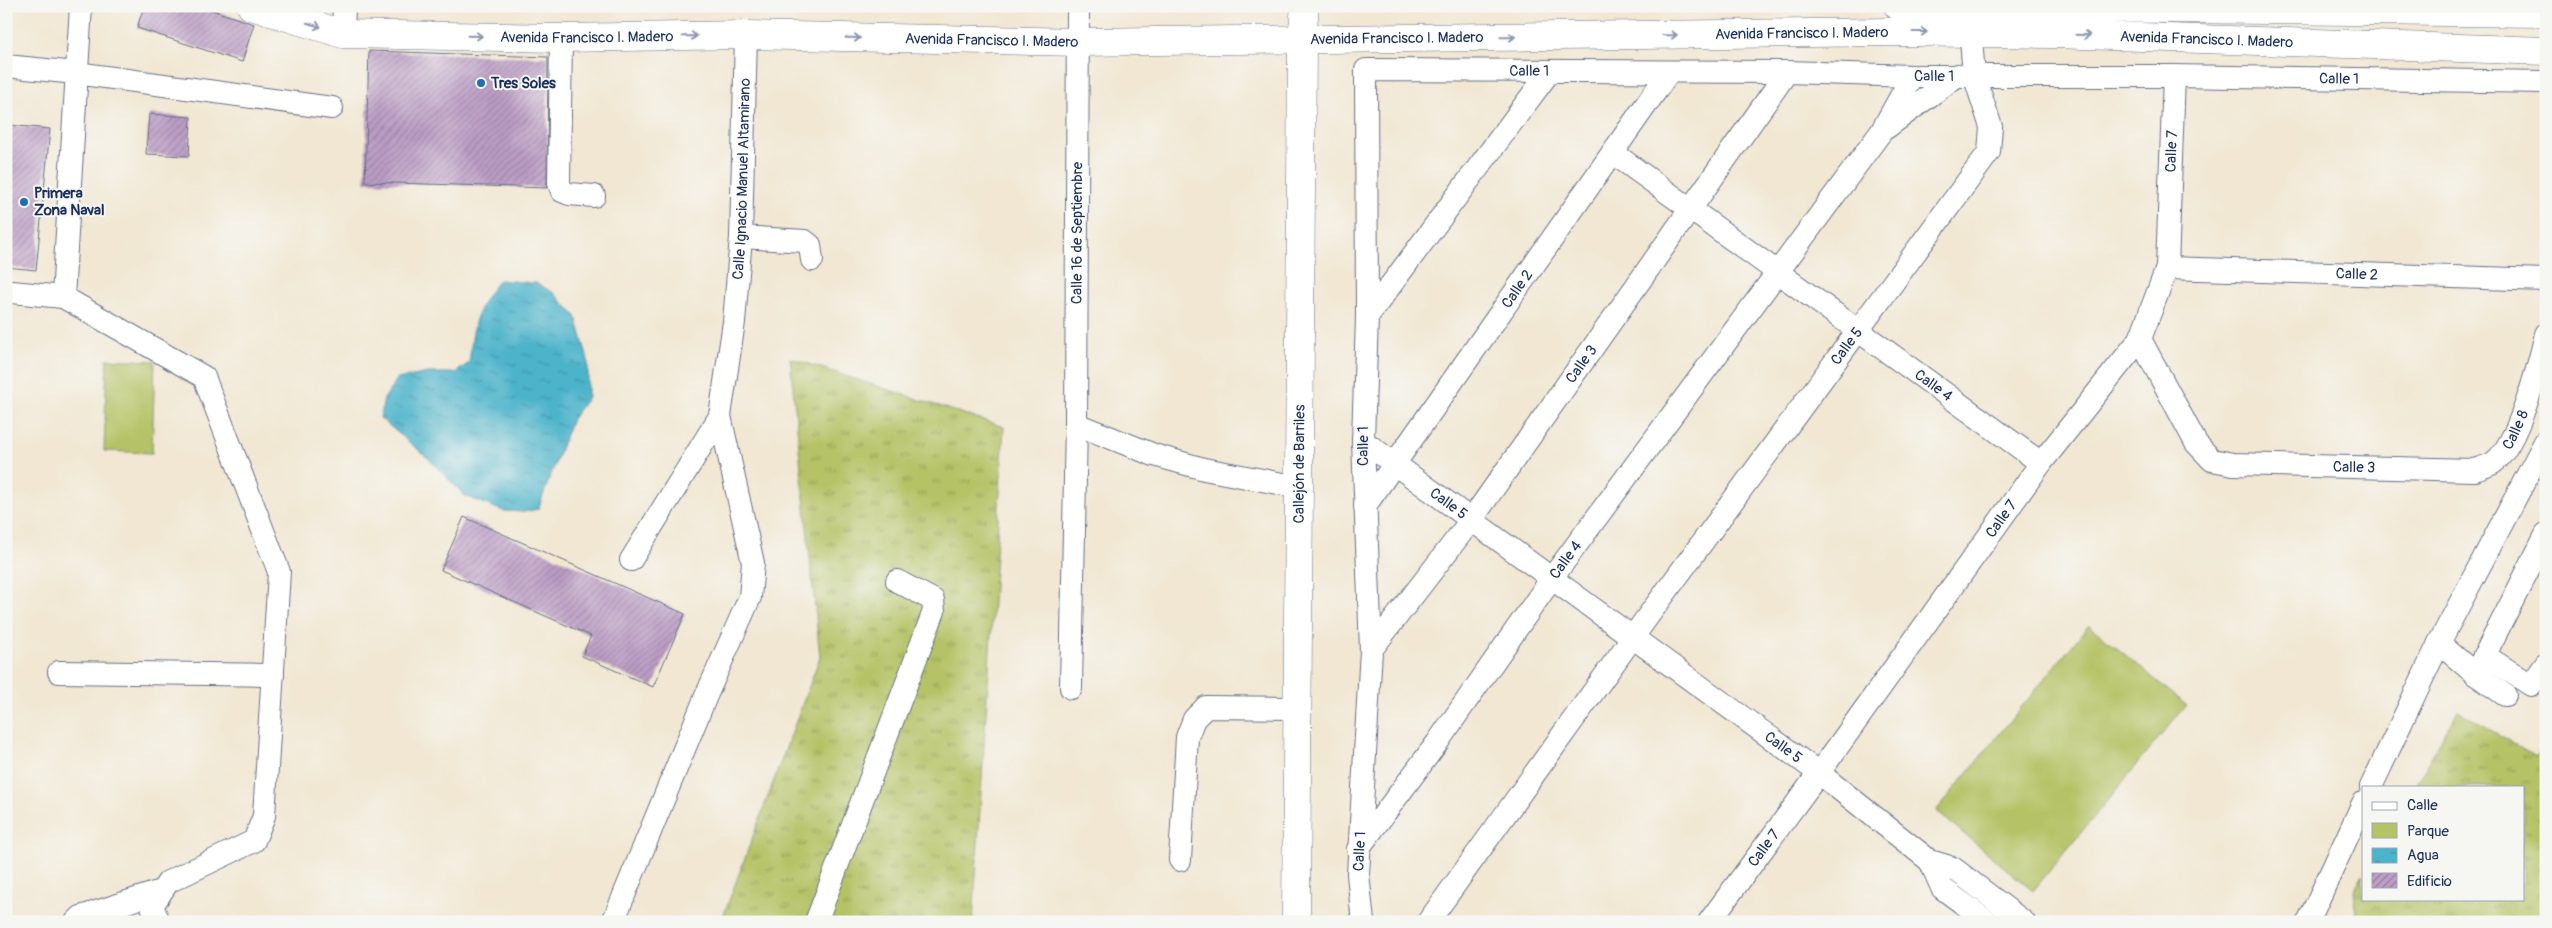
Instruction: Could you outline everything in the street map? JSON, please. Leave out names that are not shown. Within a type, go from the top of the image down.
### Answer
[{"type":"main road","name":"Avenida Francisco I. Madero","points":[[250,6],[343,34],[562,38],[746,35],[1079,42],[1302,39],[1970,21],[2026,16],[2546,13]]},
{"type":"main road","name":"Callejón de Barriles","points":[[1296,922],[1302,39],[1305,6]]},
{"type":"main road","name":"Avenida Francisco I. Madero","points":[[1898,6],[1970,21]]},
{"type":"main road","name":"Avenida Francisco I. Madero","points":[[2054,16],[2546,51]]},
{"type":"street","points":[[62,297],[81,6]]},
{"type":"street","points":[[343,34],[344,6]]},
{"type":"street","name":"Calle 16 de Septiembre","points":[[1070,688],[1076,424],[1078,6]]},
{"type":"street","name":"Calle 5","points":[[1428,922],[1632,638],[1989,152],[1991,127],[1966,75],[1970,21]]},
{"type":"street","name":"Calle Ignacio Manuel Altamirano","points":[[720,416],[734,322],[741,237],[746,35]]},
{"type":"street","points":[[562,38],[559,183],[562,191],[569,194],[594,196]]},
{"type":"street","points":[[6,66],[76,73],[332,108]]},
{"type":"street","name":"Calle 1","points":[[1363,922],[1358,874],[1358,849],[1371,650],[1362,442],[1367,317],[1366,70],[1787,72],[1912,76],[2174,76],[2546,82]]},
{"type":"street","points":[[1367,317],[1550,71]]},
{"type":"street","name":"Calle 2","points":[[1365,506],[1669,72]]},
{"type":"street","name":"Calle 3","points":[[1371,650],[1472,519],[1691,211],[1787,72]]},
{"type":"street","name":"Calle 4","points":[[1881,132],[1966,75]]},
{"type":"street","name":"Calle 4","points":[[1358,849],[1437,743],[1552,578],[1881,132],[1912,76]]},
{"type":"street","name":"Calle 7","points":[[1709,922],[1819,773],[2041,463],[2140,339],[2167,268],[2174,76]]},
{"type":"street","name":"Calle 4","points":[[1613,153],[1857,332],[2041,463]]},
{"type":"street","points":[[741,237],[805,241],[810,245],[812,260]]},
{"type":"street","name":"Calle 2","points":[[2167,268],[2546,280]]},
{"type":"street","points":[[12,292],[62,297],[204,377],[279,572],[264,816],[254,841],[168,882],[156,910],[81,917],[76,922]]},
{"type":"street","name":"Calle 8","points":[[2494,463],[2510,442],[2537,373],[2546,334]]},
{"type":"street","name":"Calle 3","points":[[2140,339],[2196,443],[2212,460],[2233,464],[2475,470],[2494,463]]},
{"type":"street","points":[[631,560],[720,416]]},
{"type":"street","points":[[613,922],[706,696],[750,597],[753,563],[720,416]]},
{"type":"street","points":[[1076,424],[1154,455],[1204,470],[1299,487]]},
{"type":"street","points":[[2371,786],[2439,643],[2546,440]]},
{"type":"street","name":"Calle 5","points":[[1362,442],[1472,519],[1632,638],[1819,773],[1930,861],[1953,868],[2024,922]]},
{"type":"street","points":[[2480,664],[2546,535]]},
{"type":"street","points":[[816,922],[934,611],[933,600],[897,581]]},
{"type":"street","points":[[2439,643],[2480,664],[2531,684],[2546,664]]},
{"type":"street","points":[[2480,664],[2505,695]]},
{"type":"street","points":[[60,672],[273,675]]},
{"type":"street","points":[[1180,860],[1187,737],[1194,719],[1206,707],[1297,708]]},
{"type":"street","points":[[2308,922],[2362,805]]},
{"type":"street","name":"Calle 5","points":[[1930,861],[1942,888],[1988,922]]},
{"type":"green space","points":[[790,358],[1004,427],[973,922],[721,922],[820,657]]},
{"type":"green space","points":[[107,359],[155,361],[152,453],[104,451]]},
{"type":"green space","points":[[2089,625],[2186,705],[2033,891],[1936,811]]},
{"type":"green space","points":[[2458,710],[2535,757],[2546,745],[2546,922],[2358,922],[2354,891],[2362,877],[2362,900],[2524,900],[2524,786],[2415,786]]},
{"type":"water","points":[[499,280],[536,283],[554,293],[576,316],[588,360],[588,397],[572,419],[538,509],[524,512],[503,511],[465,496],[428,458],[380,418],[384,399],[397,379],[428,373],[455,373],[469,363],[472,338],[479,310]]},
{"type":"building","points":[[144,6],[200,6],[254,24],[242,62],[137,28]]},
{"type":"building","points":[[369,51],[548,57],[547,188],[365,182]]},
{"type":"building","points":[[149,114],[191,117],[189,156],[146,154]]},
{"type":"building","name":"Primera Zona Naval","points":[[8,125],[50,129],[36,270],[6,267]]},
{"type":"building","points":[[464,517],[685,614],[653,687],[582,656],[591,636],[441,570]]},
{"type":"place","name":"Tres Soles","points":[[481,83]]},
{"type":"place","name":"Primera Zona Naval","points":[[24,202]]}]
